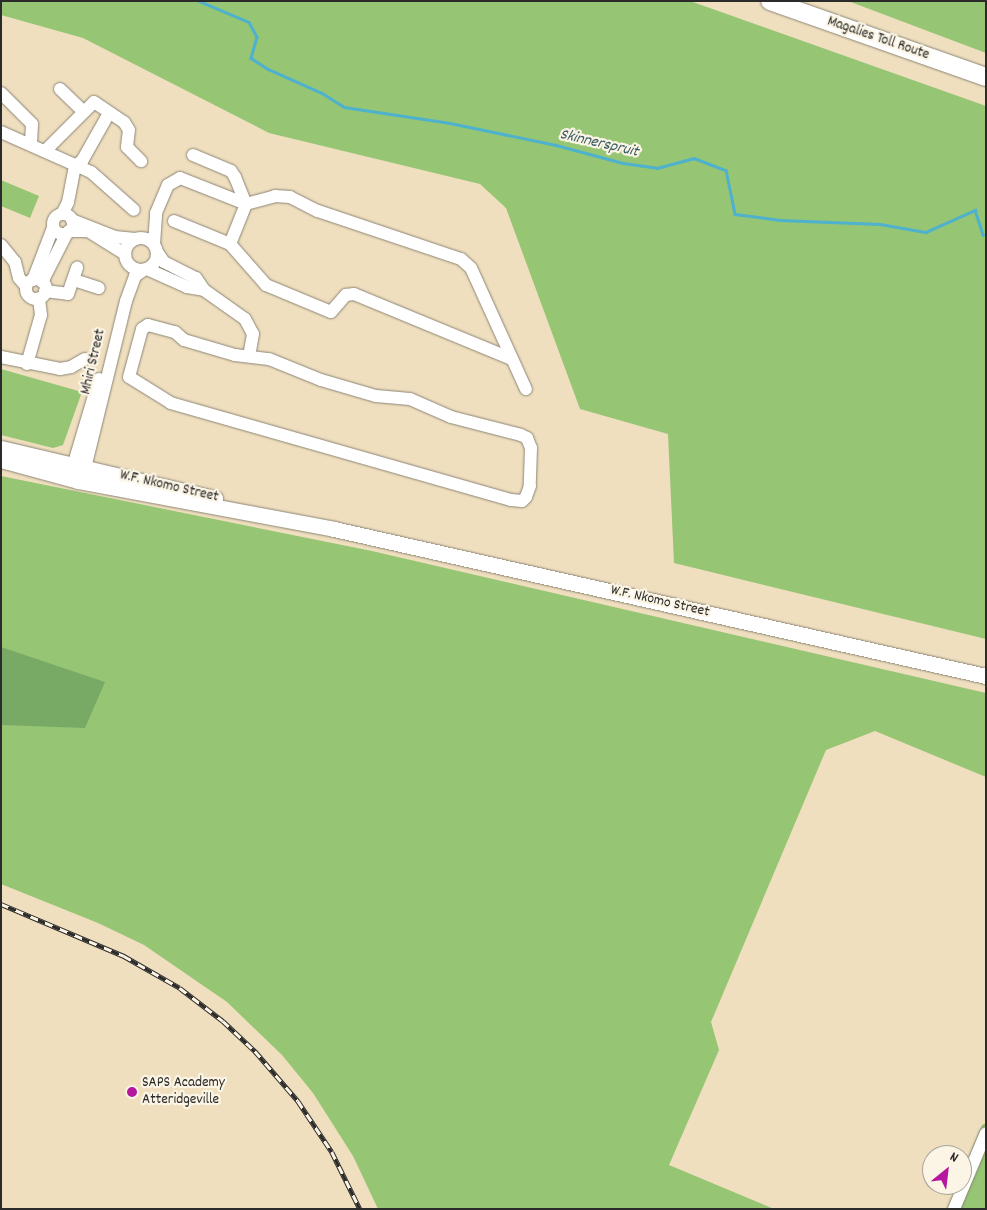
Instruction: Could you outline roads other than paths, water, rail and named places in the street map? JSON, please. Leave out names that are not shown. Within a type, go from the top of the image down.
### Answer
[{"type":"highway","name":"Magalies Toll Route","points":[[770,1],[986,77]]},
{"type":"highway","name":"Magalies Toll Route","points":[[797,1],[986,67]]},
{"type":"main road","name":"W.F. Nkomo Street","points":[[1,448],[77,473]]},
{"type":"main road","name":"W.F. Nkomo Street","points":[[1,460],[77,473],[334,529],[986,676]]},
{"type":"street","points":[[60,89],[84,112]]},
{"type":"street","points":[[1,93],[32,124],[31,144]]},
{"type":"street","points":[[45,151],[94,102],[127,126],[127,147],[141,162]]},
{"type":"street","points":[[49,254],[68,223],[80,165],[109,113]]},
{"type":"street","points":[[1,132],[80,165],[91,172],[134,210]]},
{"type":"street","points":[[193,155],[231,171],[246,204],[230,244]]},
{"type":"street","points":[[125,254],[127,245],[137,238],[156,213],[168,184],[180,178],[246,204],[275,196],[290,197],[318,211],[461,259],[472,268],[526,389]]},
{"type":"street","points":[[140,268],[154,264],[156,213]]},
{"type":"street","points":[[27,364],[41,315],[37,287],[49,254],[54,218],[88,231],[125,254],[140,268],[204,290]]},
{"type":"street","points":[[174,221],[230,244],[266,285],[274,289],[331,312],[346,295],[354,294],[512,359]]},
{"type":"street","points":[[68,223],[115,237],[137,238],[155,248],[164,262],[196,278],[204,290],[250,326],[253,334],[248,356]]},
{"type":"street","points":[[1,245],[15,262],[19,278],[37,287],[68,294],[76,274],[100,288]]},
{"type":"street","name":"Mhiri Street","points":[[77,473],[132,284],[140,268]]},
{"type":"street","name":"Mhiri Street","points":[[77,473],[140,268]]},
{"type":"street","points":[[132,284],[154,277],[174,281]]},
{"type":"street","points":[[148,325],[175,332],[184,340],[248,356],[276,361],[321,380],[365,394],[410,400],[451,417],[527,438],[531,448],[530,486],[526,497],[522,501],[511,500],[178,406],[132,382],[129,377],[142,329],[148,325]]},
{"type":"street","points":[[1,357],[27,364],[60,369],[71,368],[85,359]]},
{"type":"street","points":[[954,1209],[986,1133]]},
{"type":"waterway","name":"Skinnerspruit","points":[[199,1],[249,22],[257,37],[251,58],[268,69],[322,93],[344,107],[450,123],[556,145],[623,163],[657,168],[694,158],[726,170],[735,214],[780,220],[880,224],[926,232],[975,210],[983,235],[986,235]]},
{"type":"railway","points":[[1,904],[124,956],[180,988],[223,1021],[255,1051],[298,1101],[332,1152],[360,1209]]},
{"type":"place","name":"SAPS Academy Atteridgeville","points":[[132,1092]]}]
